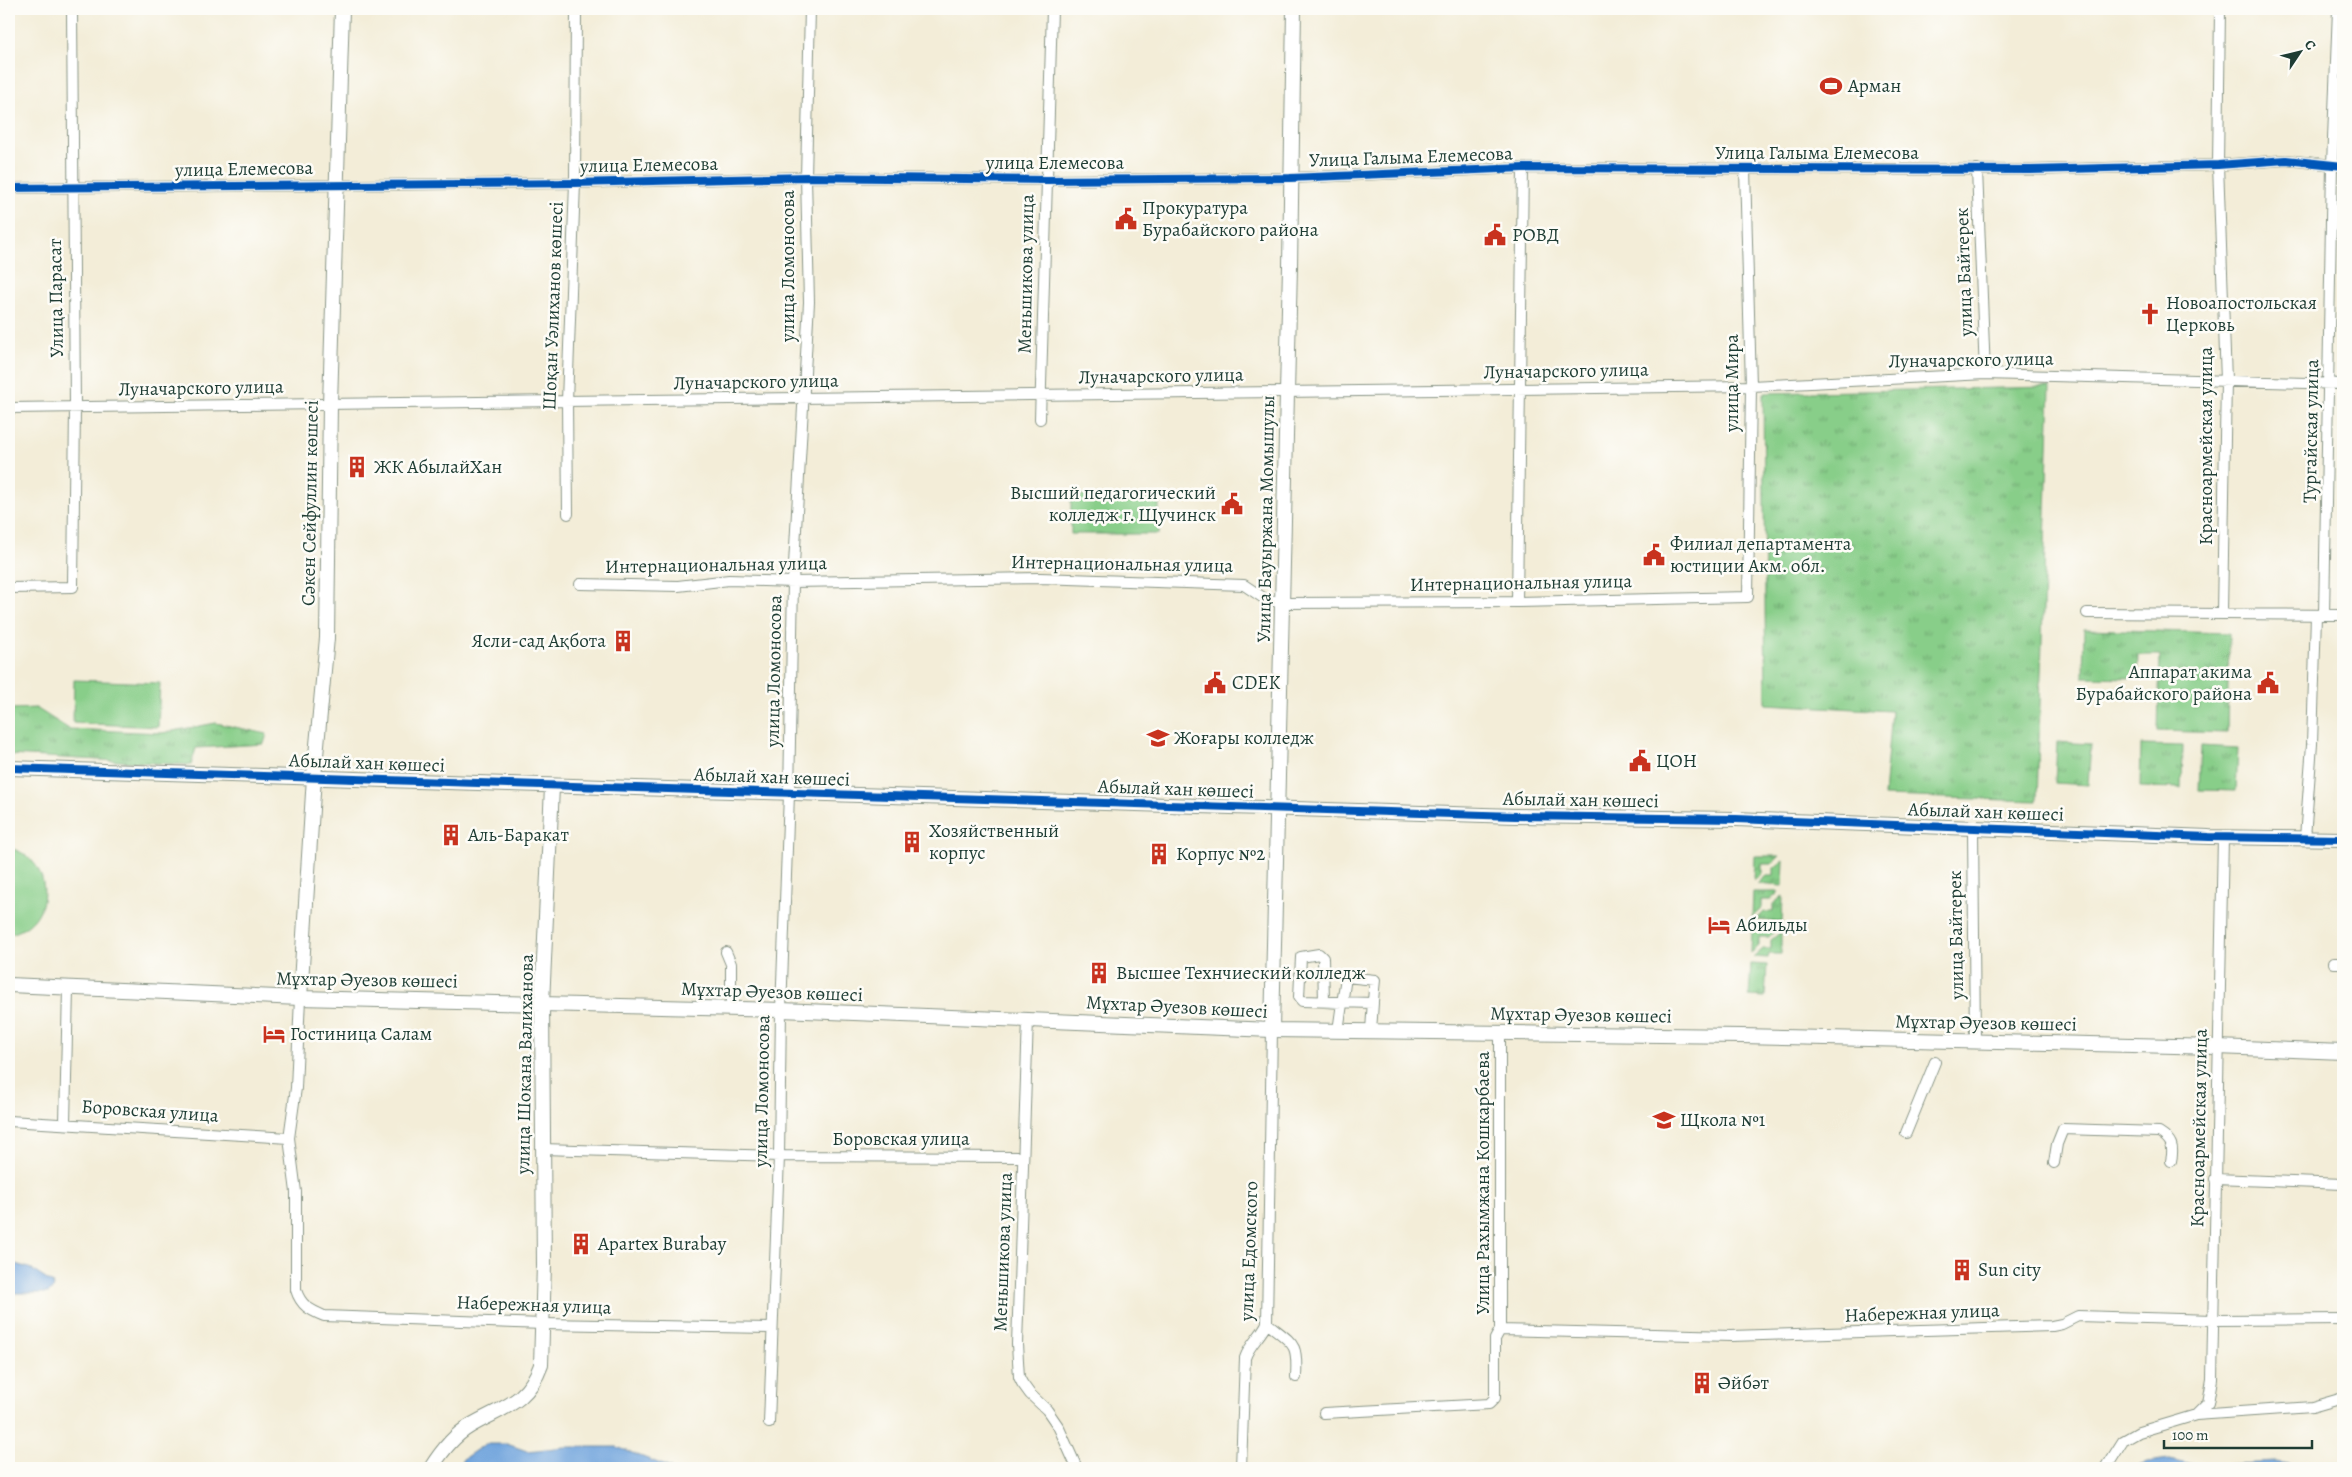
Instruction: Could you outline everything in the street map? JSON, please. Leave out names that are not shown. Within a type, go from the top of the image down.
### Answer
[{"type":"street","name":"Улица Парасат","points":[[9,588],[74,587],[75,407],[72,9]]},
{"type":"street","name":"Сәкен Сейфуллин көшесі","points":[[300,998],[314,777],[327,638],[330,404],[342,9]]},
{"type":"street","name":"Шоқан Уәлиханов көшесі","points":[[568,514],[567,401],[575,183],[576,9]]},
{"type":"street","name":"улица Ломоносова","points":[[769,1423],[779,1156],[781,1010],[794,582],[808,302],[806,178],[810,9]]},
{"type":"street","name":"Меньшикова улица","points":[[1040,419],[1052,9]]},
{"type":"street","name":"Улица Бауыржана Момышулы","points":[[1272,1030],[1288,392],[1294,9]]},
{"type":"street","name":"Красноармейская улица","points":[[2220,9],[2218,165],[2226,380],[2222,613]]},
{"type":"street","name":"Тургайская улица","points":[[2305,838],[2320,615],[2329,384],[2332,165],[2338,9]]},
{"type":"street","name":"Улица Галыма Елемесова","points":[[1290,178],[1523,168],[2031,170],[2218,165],[2286,160],[2343,166]]},
{"type":"street","points":[[1517,602],[1523,168]]},
{"type":"street","name":"улица Мира","points":[[1745,169],[1751,386],[1748,597]]},
{"type":"street","name":"улица Байтерек","points":[[1977,169],[1985,374]]},
{"type":"street","name":"улица Елемесова","points":[[9,188],[575,183],[806,178],[1046,180],[1290,178]]},
{"type":"street","name":"Луначарского улица","points":[[9,408],[1751,386],[1985,374],[2343,384]]},
{"type":"street","name":"Интернациональная улица","points":[[580,584],[678,586],[729,580],[794,582],[1040,578],[1244,585],[1265,599],[1283,603],[1517,602],[1748,597]]},
{"type":"street","points":[[2087,613],[2343,615]]},
{"type":"street","name":"Абылай хан көшесі","points":[[9,768],[314,777],[552,787],[1515,816],[1741,819],[2343,840]]},
{"type":"street","name":"улица Шокана Валиханова","points":[[431,1468],[441,1451],[469,1426],[514,1404],[527,1392],[535,1381],[541,1365],[543,1324],[542,1003],[552,787]]},
{"type":"street","name":"улица Байтерек","points":[[1973,828],[1975,1042]]},
{"type":"street","name":"Красноармейская улица","points":[[2196,1415],[2208,1403],[2212,1379],[2217,1047],[2223,837]]},
{"type":"street","points":[[726,952],[731,964],[730,1008]]},
{"type":"street","points":[[1324,1002],[1323,958],[1319,954],[1308,954],[1301,957],[1299,997],[1302,1001],[1342,1003],[1373,1003]]},
{"type":"street","points":[[1338,1031],[1346,978],[1375,980],[1371,1031]]},
{"type":"street","name":"Мұхтар Әуезов көшесі","points":[[9,985],[300,998],[730,1008],[1272,1030],[1975,1042],[2217,1047],[2343,1052]]},
{"type":"street","points":[[65,1123],[68,988]]},
{"type":"street","points":[[289,1138],[296,1088],[300,998]]},
{"type":"street","name":"Меньшикова улица","points":[[1028,1019],[1017,1344],[1019,1376],[1030,1394],[1047,1410],[1058,1426],[1077,1468]]},
{"type":"street","name":"улица Едомского","points":[[1241,1468],[1245,1358],[1247,1350],[1262,1334],[1267,1323],[1272,1030]]},
{"type":"street","name":"Улица Рахымжана Кошкарбаева","points":[[1324,1413],[1489,1404],[1495,1398],[1495,1339],[1500,1330],[1500,1033]]},
{"type":"street","points":[[1906,1133],[1935,1062]]},
{"type":"street","name":"Боровская улица","points":[[9,1121],[289,1138]]},
{"type":"street","points":[[2054,1163],[2057,1144],[2063,1129],[2159,1132],[2172,1143],[2171,1161]]},
{"type":"street","name":"Набережная улица","points":[[289,1138],[296,1192],[296,1290],[299,1301],[310,1310],[324,1316],[543,1324],[772,1328]]},
{"type":"street","name":"Боровская улица","points":[[542,1149],[779,1156],[1023,1157]]},
{"type":"street","points":[[2215,1179],[2343,1184]]},
{"type":"street","name":"Набережная улица","points":[[1500,1330],[1731,1336],[2052,1326],[2062,1324],[2078,1316],[2213,1320],[2343,1319]]},
{"type":"street","points":[[1267,1323],[1292,1344],[1297,1352],[1296,1378]]},
{"type":"street","points":[[2106,1468],[2123,1442],[2139,1432],[2196,1415],[2312,1407],[2343,1398]]},
{"type":"green space","points":[[2050,387],[2037,801],[1884,796],[1891,711],[1766,704],[1763,393]]},
{"type":"green space","points":[[1071,495],[1159,496],[1159,534],[1071,534]]},
{"type":"green space","points":[[2084,629],[2229,633],[2227,733],[2158,731],[2160,655],[2138,655],[2137,678],[2083,677]]},
{"type":"green space","points":[[74,680],[160,683],[158,727],[73,723]]},
{"type":"green space","points":[[36,708],[69,729],[162,733],[216,723],[267,734],[264,744],[196,748],[191,765],[9,755],[9,709]]},
{"type":"green space","points":[[2057,742],[2091,744],[2088,785],[2055,783]]},
{"type":"green space","points":[[2141,745],[2183,746],[2182,788],[2140,787]]},
{"type":"green space","points":[[2201,746],[2238,748],[2236,791],[2199,790]]},
{"type":"green space","points":[[9,848],[24,854],[35,864],[42,877],[44,891],[42,905],[35,918],[24,928],[9,934]]},
{"type":"green space","points":[[1755,856],[1780,856],[1772,864],[1762,864],[1762,873],[1754,881]]},
{"type":"green space","points":[[1784,860],[1783,886],[1757,884],[1766,876],[1774,876],[1774,868]]},
{"type":"green space","points":[[1753,892],[1779,892],[1770,900],[1761,900],[1761,909],[1752,917]]},
{"type":"green space","points":[[1783,896],[1782,922],[1756,920],[1764,912],[1773,912],[1773,904]]},
{"type":"green space","points":[[1752,929],[1777,929],[1769,937],[1759,937],[1759,946],[1751,953]]},
{"type":"green space","points":[[1781,932],[1781,954],[1769,954],[1768,958],[1754,957],[1763,949],[1771,949],[1771,940]]},
{"type":"green space","points":[[1751,964],[1767,965],[1765,997],[1749,996]]},
{"type":"water","points":[[9,1262],[29,1268],[52,1283],[54,1288],[48,1293],[9,1293]]},
{"type":"water","points":[[485,1444],[507,1444],[527,1451],[565,1447],[617,1447],[671,1468],[458,1468],[463,1459]]},
{"type":"water","points":[[2169,1459],[2201,1466],[2276,1462],[2313,1468],[2130,1468],[2147,1462]]},
{"type":"cycle path","points":[[9,188],[575,183],[806,177],[1046,180],[1290,178],[1523,168],[2031,170],[2218,165],[2286,160],[2343,166]]},
{"type":"cycle path","points":[[9,768],[1515,816],[1736,819],[2209,837],[2343,839]]},
{"type":"place","name":"Арман","points":[[1831,86]]},
{"type":"place","name":"Прокуратура Бурабайского района","points":[[1126,219]]},
{"type":"place","name":"РОВД","points":[[1495,235]]},
{"type":"place","name":"Новоапостольская Церковь","points":[[2150,314]]},
{"type":"place","name":"ЖК АбылайХан","points":[[357,467]]},
{"type":"place","name":"Высший педагогический колледж г. Щучинск","points":[[1232,504]]},
{"type":"place","name":"Филиал департамента юстиции Акм. обл.","points":[[1654,555]]},
{"type":"place","name":"Ясли-сад Ақбота","points":[[623,641]]},
{"type":"place","name":"CDEK","points":[[1215,683]]},
{"type":"place","name":"Аппарат акима Бурабайского района","points":[[2268,683]]},
{"type":"place","name":"Жоғары колледж","points":[[1158,738]]},
{"type":"place","name":"ЦОН","points":[[1640,761]]},
{"type":"place","name":"Аль-Баракат","points":[[451,835]]},
{"type":"place","name":"Хозяйственный корпус","points":[[912,842]]},
{"type":"place","name":"Корпус №2","points":[[1159,854]]},
{"type":"place","name":"Абильды","points":[[1719,925]]},
{"type":"place","name":"Высшее Технчиеский колледж","points":[[1099,973]]},
{"type":"place","name":"Гостиница Салам","points":[[274,1034]]},
{"type":"place","name":"Щкола №1","points":[[1664,1120]]},
{"type":"place","name":"Apartex Burabay","points":[[581,1244]]},
{"type":"place","name":"Sun city","points":[[1962,1270]]},
{"type":"place","name":"Әйбәт","points":[[1702,1383]]}]
